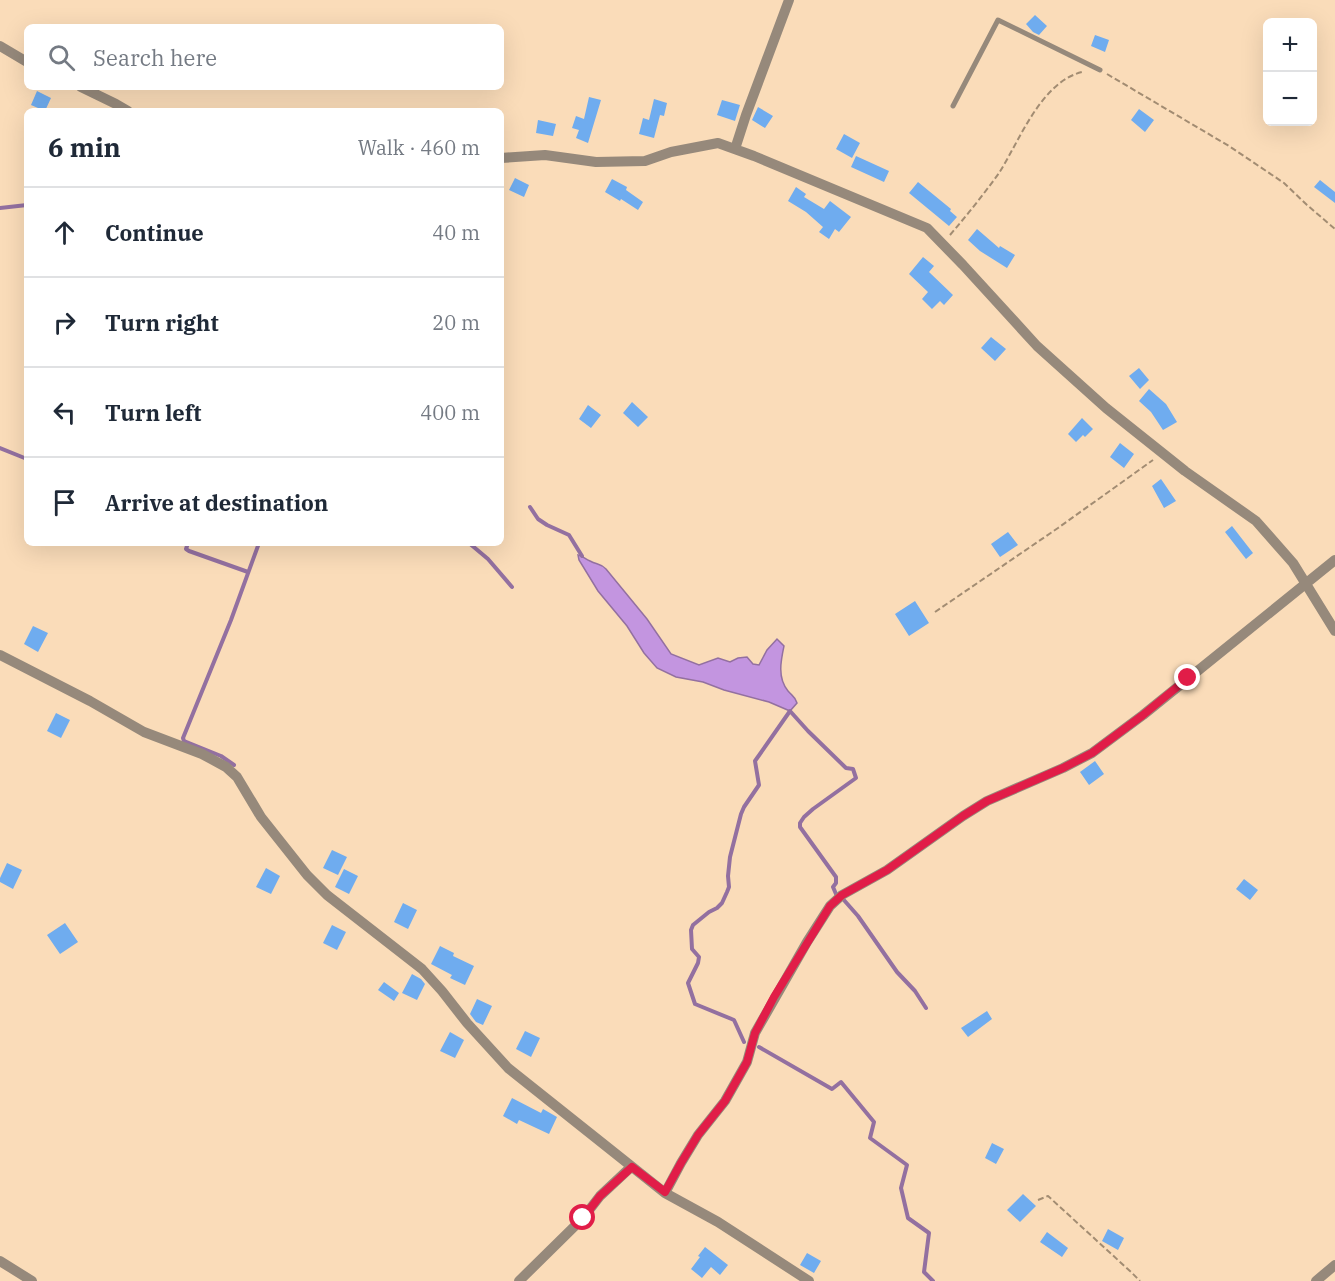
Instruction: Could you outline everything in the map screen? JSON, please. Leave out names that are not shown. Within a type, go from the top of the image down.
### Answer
[{"type":"street","points":[[735,149],[789,0]]},
{"type":"street","points":[[0,46],[24,60]]},
{"type":"street","points":[[87,90],[123,108]]},
{"type":"street","points":[[504,158],[545,155],[596,162],[645,162],[671,152],[718,143],[927,228],[1037,346],[1106,408],[1185,471],[1256,521],[1293,563],[1335,631]]},
{"type":"street","points":[[665,1192],[698,1135],[731,1091],[747,1062],[755,1033],[801,951],[830,906],[842,895],[887,870],[987,801],[1092,753],[1143,715],[1335,560]]},
{"type":"street","points":[[0,655],[90,701],[144,732],[201,754],[226,767],[237,777],[261,818],[307,875],[327,894],[422,969],[508,1068],[665,1192],[718,1222],[809,1281]]},
{"type":"street","points":[[519,1281],[583,1218],[600,1196],[632,1167]]},
{"type":"street","points":[[0,1261],[32,1281]]},
{"type":"street","points":[[1316,1281],[1335,1265]]},
{"type":"lane","points":[[953,106],[998,20],[1100,70]]},
{"type":"path","points":[[942,243],[988,189],[1042,101],[1053,88],[1074,74],[1093,69],[1100,70],[1229,146],[1284,183],[1335,229]]},
{"type":"path","points":[[935,612],[1104,496],[1162,453]]},
{"type":"path","points":[[1038,1200],[1047,1196],[1140,1281]]},
{"type":"shaded area","points":[[578,555],[606,569],[647,619],[671,654],[699,665],[718,658],[730,662],[747,657],[753,664],[759,665],[767,650],[777,639],[784,646],[782,680],[797,703],[790,711],[769,702],[703,682],[676,677],[657,668],[598,591]]},
{"type":"building","points":[[1035,15],[1047,26],[1039,35],[1026,24]]},
{"type":"building","points":[[1095,35],[1109,40],[1105,52],[1091,46]]},
{"type":"building","points":[[37,91],[51,98],[46,108],[31,105]]},
{"type":"building","points":[[589,97],[601,100],[588,143],[576,138],[579,130],[572,128],[576,116],[584,119]]},
{"type":"building","points":[[654,99],[667,103],[664,116],[660,115],[654,138],[639,134],[643,118],[649,120]]},
{"type":"building","points":[[722,100],[740,105],[735,121],[717,115]]},
{"type":"building","points":[[758,107],[773,116],[765,128],[752,120]]},
{"type":"building","points":[[1139,109],[1154,120],[1145,132],[1131,120]]},
{"type":"building","points":[[538,120],[556,124],[553,136],[536,133]]},
{"type":"building","points":[[844,134],[860,143],[852,158],[836,149]]},
{"type":"building","points":[[856,156],[889,171],[884,182],[851,167]]},
{"type":"building","points":[[515,178],[529,185],[524,197],[509,190]]},
{"type":"building","points":[[612,179],[627,187],[626,190],[643,202],[638,210],[605,192]]},
{"type":"building","points":[[1320,180],[1335,192],[1335,203],[1314,187]]},
{"type":"building","points":[[918,182],[951,209],[950,211],[957,217],[949,226],[909,193]]},
{"type":"building","points":[[796,187],[806,194],[804,197],[824,209],[830,201],[851,217],[839,232],[835,229],[829,239],[819,232],[823,227],[806,212],[788,201]]},
{"type":"building","points":[[977,229],[999,248],[1000,246],[1015,255],[1007,268],[980,251],[968,240]]},
{"type":"building","points":[[923,257],[934,266],[929,272],[953,295],[944,305],[940,301],[932,309],[922,299],[928,292],[909,274]]},
{"type":"building","points":[[991,337],[1006,349],[995,361],[981,348]]},
{"type":"building","points":[[1139,368],[1149,380],[1140,389],[1129,376]]},
{"type":"building","points":[[1149,389],[1166,404],[1177,422],[1163,430],[1151,412],[1139,401]]},
{"type":"building","points":[[632,402],[648,417],[638,427],[623,413]]},
{"type":"building","points":[[588,405],[601,415],[591,428],[579,419]]},
{"type":"building","points":[[1082,418],[1093,429],[1076,442],[1068,434]]},
{"type":"building","points":[[1120,443],[1134,454],[1124,468],[1110,457]]},
{"type":"building","points":[[1161,479],[1176,501],[1164,508],[1152,486]]},
{"type":"building","points":[[1232,526],[1253,553],[1246,559],[1225,532]]},
{"type":"building","points":[[1008,532],[1018,545],[1000,557],[991,544]]},
{"type":"building","points":[[915,601],[929,623],[909,636],[895,614]]},
{"type":"building","points":[[33,626],[48,633],[38,652],[24,644]]},
{"type":"building","points":[[56,713],[70,720],[61,738],[47,731]]},
{"type":"building","points":[[1095,761],[1104,774],[1089,785],[1080,772]]},
{"type":"building","points":[[332,850],[347,857],[338,875],[323,868]]},
{"type":"building","points":[[7,863],[22,870],[13,889],[0,882]]},
{"type":"building","points":[[266,868],[280,876],[271,894],[256,887]]},
{"type":"building","points":[[344,869],[358,876],[349,894],[335,887]]},
{"type":"building","points":[[1244,879],[1258,890],[1250,900],[1236,889]]},
{"type":"building","points":[[403,903],[417,910],[408,929],[394,922]]},
{"type":"building","points":[[65,923],[78,942],[60,954],[47,935]]},
{"type":"building","points":[[332,925],[346,932],[337,950],[323,943]]},
{"type":"building","points":[[440,946],[454,953],[453,956],[474,966],[465,985],[450,978],[452,975],[431,964]]},
{"type":"building","points":[[412,974],[425,984],[417,1000],[402,993]]},
{"type":"building","points":[[384,982],[399,993],[394,1001],[378,990]]},
{"type":"building","points":[[477,999],[492,1006],[483,1025],[476,1022],[470,1014]]},
{"type":"building","points":[[987,1011],[992,1019],[968,1037],[961,1028]]},
{"type":"building","points":[[525,1031],[540,1038],[531,1057],[516,1049]]},
{"type":"building","points":[[450,1032],[464,1040],[455,1058],[440,1051]]},
{"type":"building","points":[[512,1098],[541,1113],[543,1109],[557,1117],[549,1134],[519,1120],[517,1124],[503,1116]]},
{"type":"building","points":[[992,1143],[1004,1149],[996,1164],[985,1158]]},
{"type":"building","points":[[1023,1194],[1036,1206],[1020,1222],[1007,1210]]},
{"type":"building","points":[[1108,1229],[1124,1238],[1118,1250],[1102,1241]]},
{"type":"building","points":[[1047,1232],[1068,1248],[1062,1257],[1040,1242]]},
{"type":"building","points":[[705,1247],[728,1265],[720,1275],[711,1267],[702,1278],[691,1269]]},
{"type":"building","points":[[807,1253],[821,1261],[814,1273],[800,1265]]},
{"type":"waterway","points":[[0,208],[24,205]]},
{"type":"waterway","points":[[0,448],[24,458]]},
{"type":"waterway","points":[[530,507],[538,519],[569,535],[582,556]]},
{"type":"waterway","points":[[187,546],[186,549],[189,551],[248,572]]},
{"type":"waterway","points":[[234,765],[221,756],[184,741],[183,738],[231,620],[258,546]]},
{"type":"waterway","points":[[473,546],[488,559],[512,587]]},
{"type":"waterway","points":[[744,1042],[734,1020],[695,1004],[688,983],[699,957],[692,949],[691,930],[693,925],[722,903],[727,892],[730,857],[741,814],[759,785],[755,761],[790,711],[846,768],[853,769],[856,778],[813,809],[800,823],[800,827],[836,877],[833,887],[836,894]]},
{"type":"waterway","points":[[843,899],[926,1008]]},
{"type":"waterway","points":[[759,1047],[832,1089],[841,1082],[874,1122],[870,1138],[907,1165],[901,1188],[908,1218],[929,1233],[924,1272],[933,1281]]},
{"type":"route","points":[[583,1218],[600,1196],[632,1167],[665,1192],[698,1135],[725,1101],[747,1062],[755,1033],[774,997],[830,906],[842,895],[887,870],[987,801],[1092,753],[1188,678]]}]
